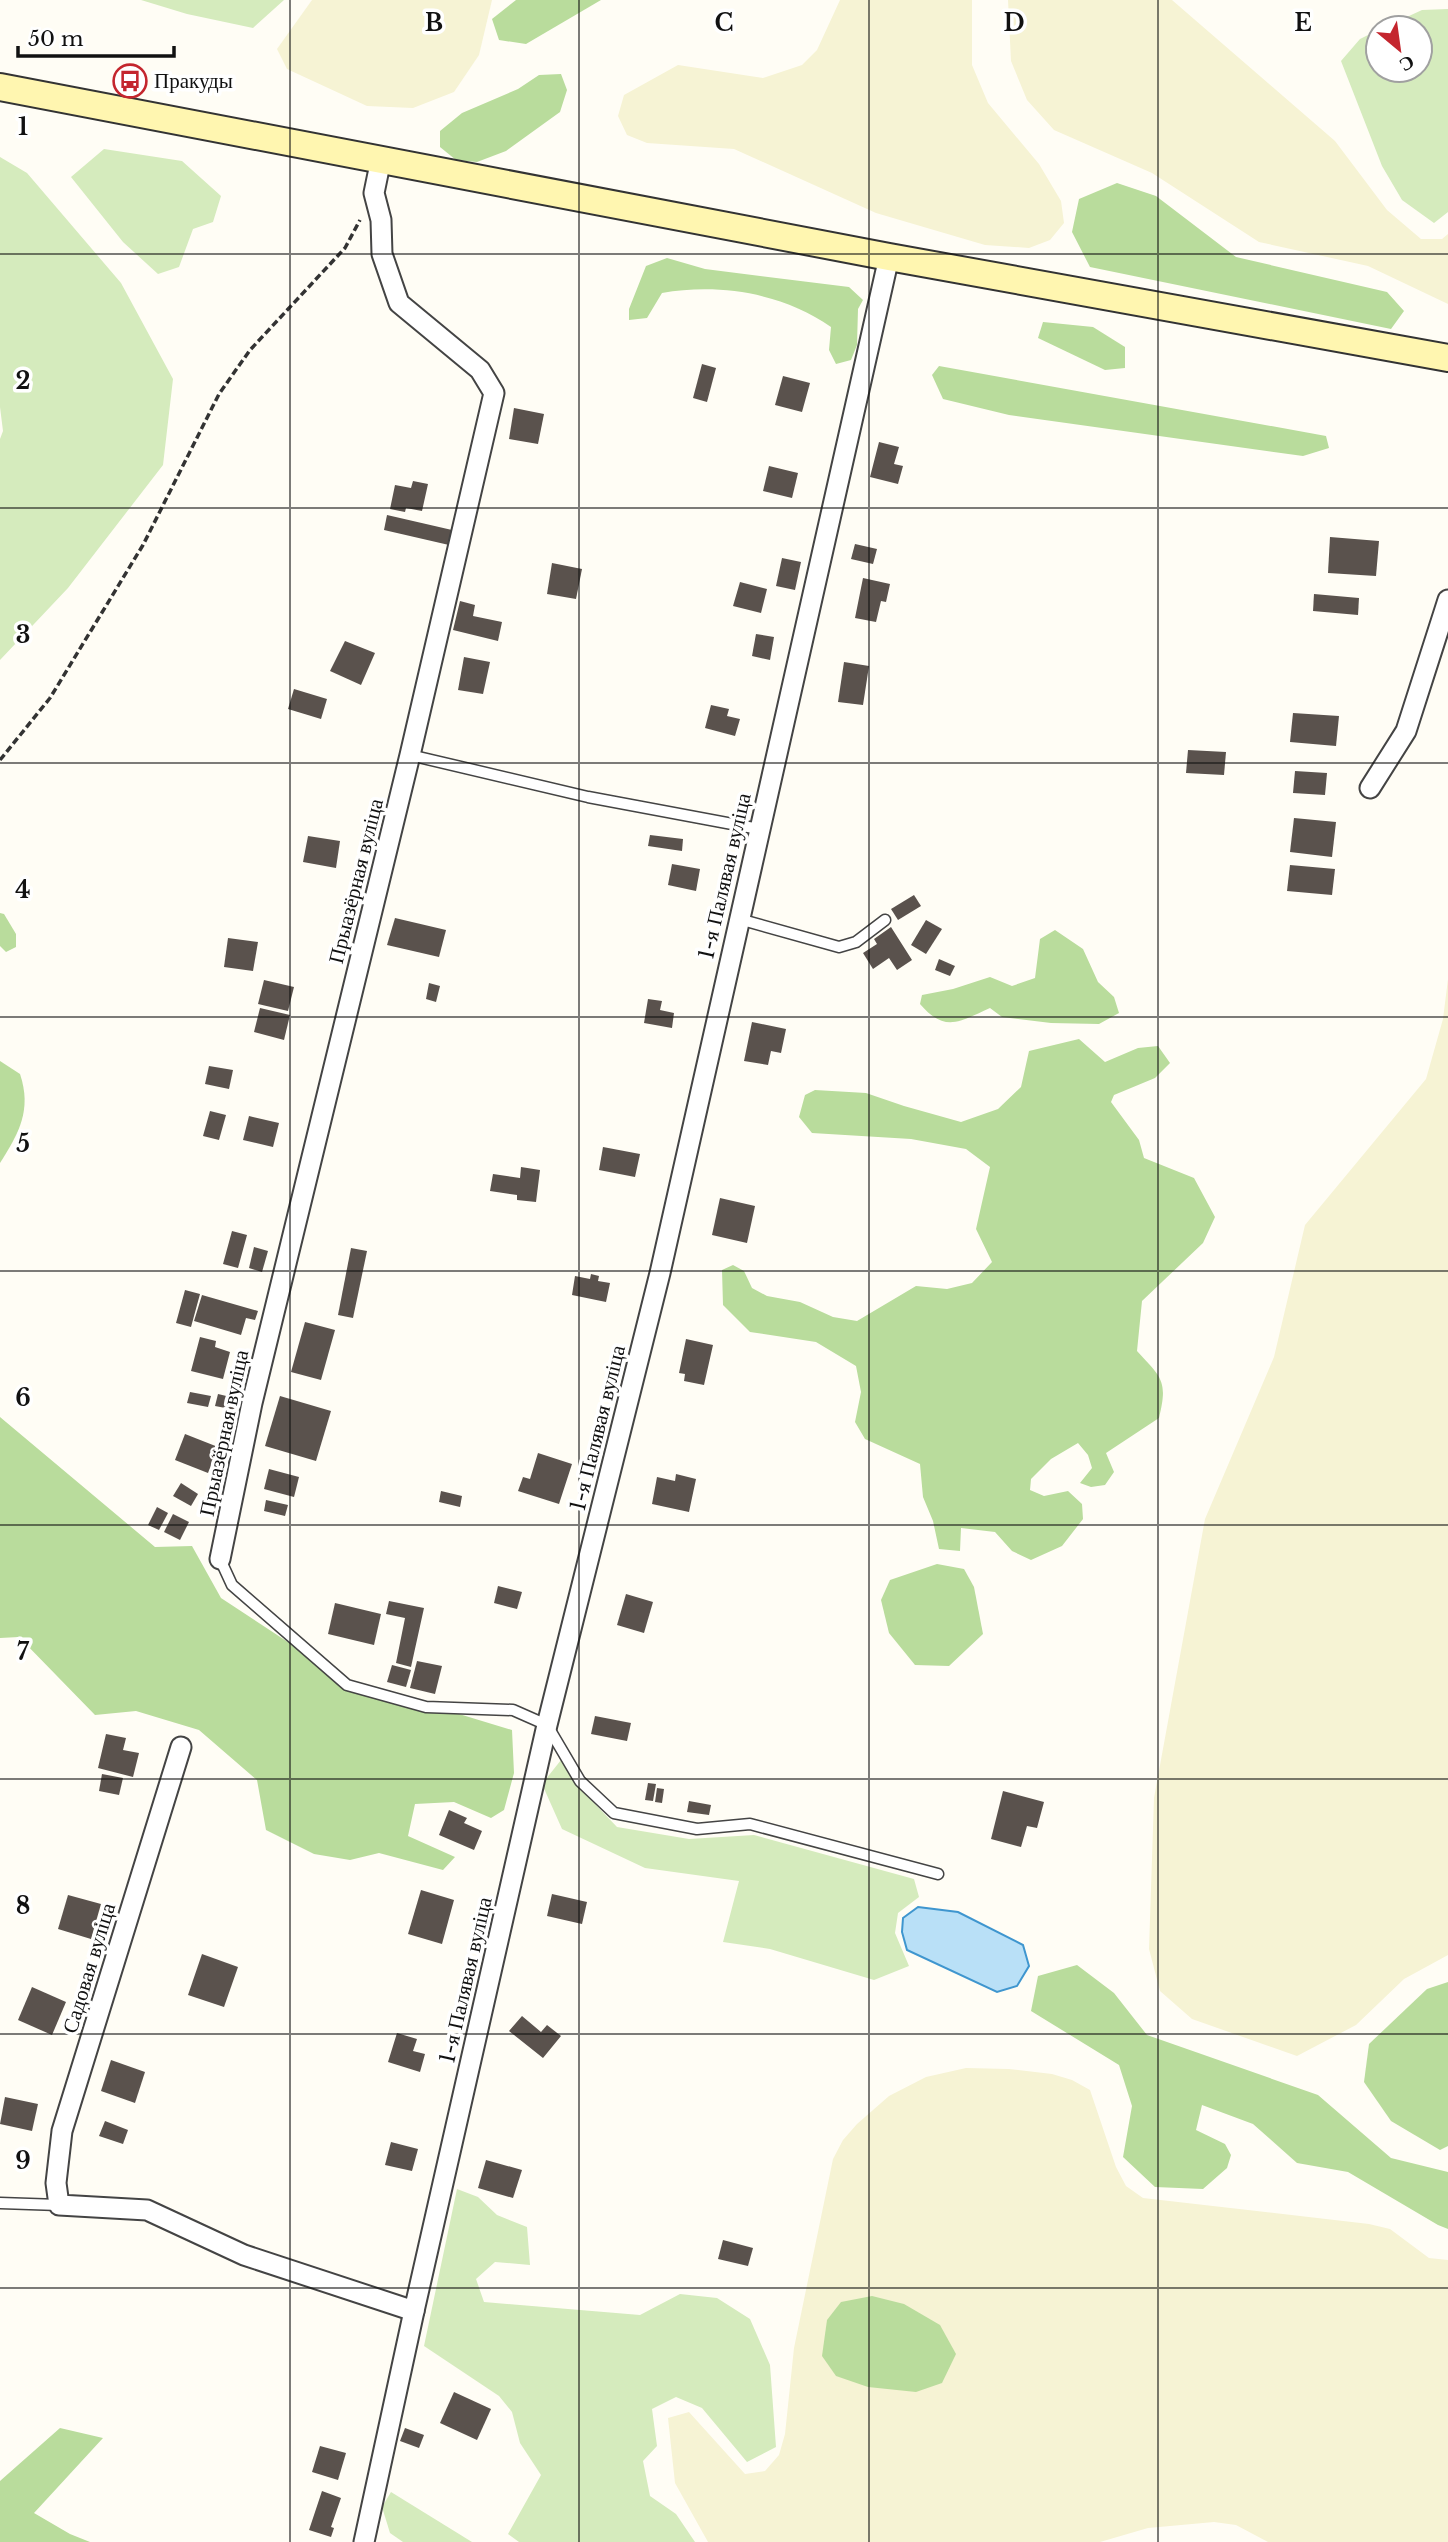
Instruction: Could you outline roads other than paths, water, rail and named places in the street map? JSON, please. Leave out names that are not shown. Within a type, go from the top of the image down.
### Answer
[{"type":"main road","points":[[0,87],[889,257],[1448,358]]},
{"type":"street","name":"Прыазёрная вуліца","points":[[220,1559],[252,1403],[410,755],[494,393],[480,370],[399,303],[382,254],[381,220],[374,194],[381,159]]},
{"type":"street","name":"1-я Палявая вуліца","points":[[364,2542],[547,1726],[660,1273],[889,257]]},
{"type":"street","points":[[1370,788],[1406,731],[1448,600]]},
{"type":"street","name":"Садовая вуліца","points":[[59,2205],[56,2183],[62,2131],[181,1746]]},
{"type":"street","points":[[59,2205],[147,2210],[244,2255],[414,2311]]},
{"type":"lane","points":[[410,755],[588,797],[759,828]]},
{"type":"lane","points":[[739,919],[839,947],[856,942],[885,920]]},
{"type":"lane","points":[[220,1559],[232,1585],[347,1685],[426,1707],[513,1710],[547,1726],[580,1781],[614,1812],[697,1829],[750,1824],[938,1874]]},
{"type":"lane","points":[[0,2203],[59,2205]]},
{"type":"water","points":[[918,1907],[958,1912],[1023,1945],[1029,1966],[1017,1986],[997,1992],[907,1950],[902,1932],[903,1918]]},
{"type":"place","name":"Пракуды","points":[[130,81]]}]
